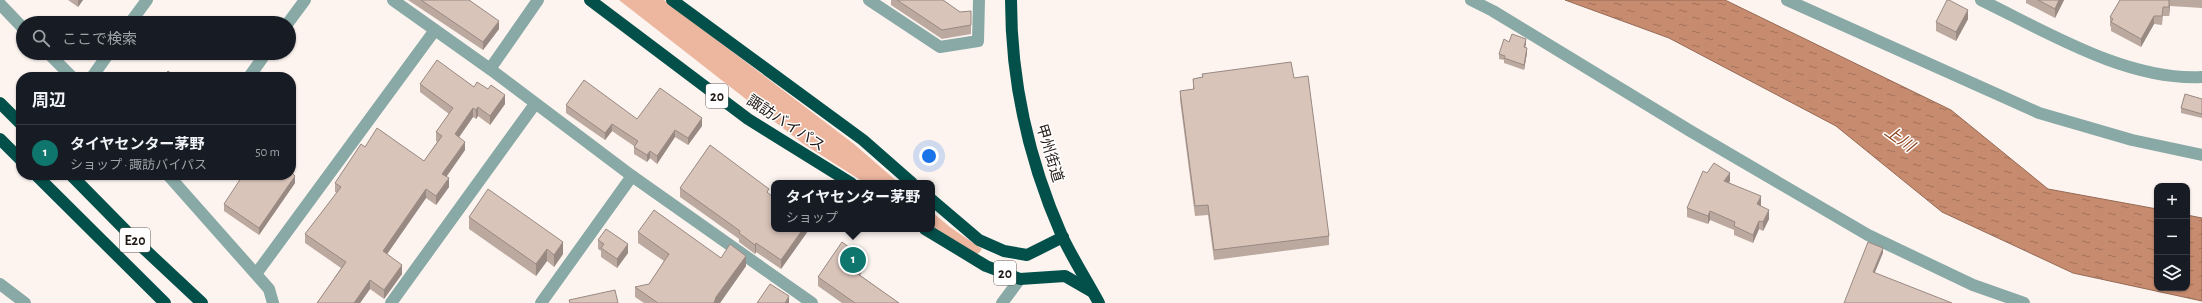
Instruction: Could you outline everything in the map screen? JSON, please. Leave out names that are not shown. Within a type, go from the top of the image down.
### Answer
[{"type":"highway","name":"諏訪バイパス","points":[[590,0],[748,119],[846,180]]},
{"type":"highway","name":"諏訪バイパス","points":[[672,0],[864,140],[909,180]]},
{"type":"highway","name":"甲州街道","points":[[1011,0],[1014,65],[1019,99],[1030,145],[1063,237],[1099,303]]},
{"type":"highway","points":[[0,102],[16,119]]},
{"type":"highway","points":[[0,139],[16,155]]},
{"type":"highway","name":"E20","points":[[41,180],[165,303]]},
{"type":"highway","name":"E20","points":[[77,180],[139,244],[202,303]]},
{"type":"highway","name":"20","points":[[935,203],[979,240],[1004,251],[1027,255],[1063,237]]},
{"type":"highway","name":"20","points":[[930,232],[986,266],[1020,279],[1065,276],[1092,292]]},
{"type":"street","points":[[135,16],[147,0]]},
{"type":"street","points":[[293,16],[305,0]]},
{"type":"street","points":[[393,0],[490,69],[632,176],[812,303]]},
{"type":"street","points":[[490,69],[538,0]]},
{"type":"street","points":[[869,0],[940,47],[978,41],[979,0]]},
{"type":"street","points":[[1471,0],[1493,11],[1692,132],[1868,235],[1973,285],[2024,303]]},
{"type":"street","points":[[1787,0],[2039,113],[2132,140],[2202,155]]},
{"type":"street","points":[[1981,0],[2088,51],[2132,68],[2184,78],[2202,77]]},
{"type":"street","points":[[0,4],[16,21]]},
{"type":"street","points":[[256,274],[435,30]]},
{"type":"street","points":[[55,60],[67,72]]},
{"type":"street","points":[[96,72],[104,60]]},
{"type":"street","points":[[253,72],[261,60]]},
{"type":"street","points":[[391,303],[535,104]]},
{"type":"street","points":[[541,303],[632,176]]},
{"type":"street","points":[[176,180],[269,289],[273,303]]},
{"type":"street","points":[[1002,303],[1020,279]]},
{"type":"street","points":[[0,284],[25,303]]},
{"type":"shaded area","points":[[619,0],[664,0],[854,144],[896,180],[860,180],[802,143]]},
{"type":"shaded area","points":[[935,214],[950,227],[982,249],[977,255],[935,228]]},
{"type":"water","name":"上川","points":[[1565,0],[1725,0],[1951,110],[2048,189],[2154,208],[2154,291],[2073,273],[1942,212],[1836,126],[1669,38]]},
{"type":"water","points":[[2190,216],[2202,218],[2202,301],[2156,291],[2190,291]]},
{"type":"building","points":[[421,0],[469,0],[499,21],[483,42]]},
{"type":"building","points":[[897,0],[943,0],[960,12],[971,11],[971,25],[942,30]]},
{"type":"building","points":[[1947,0],[1968,10],[1956,32],[1936,22]]},
{"type":"building","points":[[2038,0],[2059,0],[2055,9]]},
{"type":"building","points":[[2120,0],[2169,0],[2169,7],[2163,7],[2162,16],[2154,16],[2141,39],[2111,22],[2113,19],[2110,17]]},
{"type":"building","points":[[1512,34],[1526,39],[1524,47],[1527,48],[1524,65],[1504,58],[1505,56],[1499,54],[1504,39],[1509,42]]},
{"type":"building","points":[[437,60],[474,87],[477,82],[488,89],[491,85],[505,95],[490,116],[478,107],[476,110],[473,108],[455,134],[465,142],[442,174],[449,178],[436,196],[426,189],[383,251],[402,265],[384,290],[370,280],[354,303],[317,303],[346,262],[305,234],[341,187],[335,183],[361,144],[365,147],[377,128],[424,161],[442,136],[436,132],[453,108],[420,84]]},
{"type":"building","points":[[1291,62],[1294,78],[1308,76],[1329,236],[1214,250],[1208,205],[1195,206],[1180,91],[1194,89],[1193,79],[1203,77],[1202,74]]},
{"type":"building","points":[[584,80],[637,119],[660,88],[702,118],[688,138],[675,130],[657,156],[650,151],[647,155],[634,147],[638,141],[612,124],[605,133],[566,105]]},
{"type":"building","points":[[2185,94],[2202,99],[2202,114],[2181,108]]},
{"type":"building","points":[[710,145],[769,189],[767,192],[771,195],[771,232],[801,232],[781,260],[756,243],[755,245],[739,233],[740,231],[680,188]]},
{"type":"building","points":[[1714,163],[1730,173],[1724,181],[1761,196],[1757,204],[1769,210],[1763,222],[1759,221],[1753,235],[1734,226],[1735,222],[1710,211],[1708,216],[1687,208],[1703,171],[1707,173]]},
{"type":"building","points":[[240,180],[292,180],[259,228],[224,204]]},
{"type":"building","points":[[488,189],[563,242],[554,255],[547,249],[536,264],[469,217]]},
{"type":"building","points":[[654,210],[721,258],[730,244],[746,256],[716,297],[714,303],[658,303],[635,287],[649,284],[669,254],[638,232]]},
{"type":"building","points":[[606,229],[628,244],[617,259],[601,248],[604,244],[598,240]]},
{"type":"building","points":[[842,242],[865,259],[855,272],[899,303],[855,303],[818,277]]},
{"type":"building","points":[[1868,242],[1883,248],[1873,272],[1952,303],[1844,303]]},
{"type":"building","points":[[770,284],[789,296],[785,303],[757,303]]},
{"type":"building","points":[[615,290],[618,303],[570,303],[569,300]]},
{"type":"place","name":"タイヤセンター茅野","points":[[853,260]]}]
